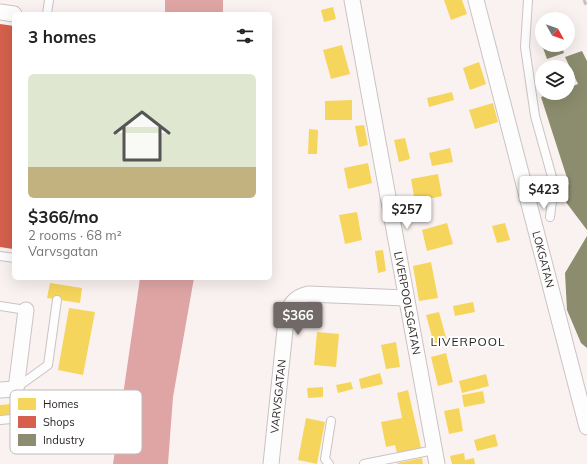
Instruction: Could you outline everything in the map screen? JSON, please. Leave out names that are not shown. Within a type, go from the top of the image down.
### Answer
[{"type":"street","name":"LIVERPOOLSGATAN","points":[[352,0],[435,457]]},
{"type":"street","name":"LOKGATAN","points":[[476,0],[587,427]]},
{"type":"street","points":[[0,12],[12,14]]},
{"type":"street","name":"VARVSGATAN","points":[[271,464],[287,310],[291,304],[301,296],[308,294],[406,298]]},
{"type":"street","points":[[0,390],[16,389],[26,310]]},
{"type":"lane","points":[[47,12],[49,0]]},
{"type":"lane","points":[[528,0],[524,47],[534,116],[554,184],[550,217]]},
{"type":"lane","points":[[0,256],[12,258]]},
{"type":"lane","points":[[16,389],[48,365],[57,300]]},
{"type":"lane","points":[[0,306],[26,310]]},
{"type":"lane","points":[[0,420],[10,419]]},
{"type":"lane","points":[[329,464],[325,459],[332,421]]},
{"type":"lane","points":[[364,464],[435,457]]},
{"type":"shaded area","points":[[165,0],[223,0],[223,12],[165,12]]},
{"type":"shaded area","points":[[140,280],[194,280],[173,397],[168,464],[113,464],[114,454],[142,454],[142,390],[124,390]]},
{"type":"building: Homes","points":[[444,0],[462,0],[467,14],[451,20]]},
{"type":"building: Homes","points":[[333,7],[336,19],[324,22],[321,10]]},
{"type":"building: Homes","points":[[342,45],[350,74],[331,79],[323,50]]},
{"type":"building: Homes","points":[[479,62],[486,84],[470,90],[463,68]]},
{"type":"building: Homes","points":[[452,92],[454,100],[429,107],[427,98]]},
{"type":"building: Homes","points":[[352,100],[352,120],[325,120],[325,101]]},
{"type":"building: Homes","points":[[493,103],[498,122],[475,129],[469,110]]},
{"type":"building: Homes","points":[[364,125],[368,145],[359,147],[355,126]]},
{"type":"building: Homes","points":[[309,129],[318,130],[317,154],[308,154]]},
{"type":"building: Homes","points":[[405,138],[410,159],[399,162],[394,140]]},
{"type":"building: Homes","points":[[450,148],[453,162],[432,166],[429,153]]},
{"type":"building: Homes","points":[[368,163],[372,183],[348,189],[344,168]]},
{"type":"building: Homes","points":[[438,174],[442,196],[415,202],[411,179]]},
{"type":"building: Homes","points":[[357,212],[362,240],[345,244],[339,215]]},
{"type":"building: Homes","points":[[447,223],[453,244],[427,251],[422,230]]},
{"type":"building: Homes","points":[[505,223],[510,240],[497,243],[492,226]]},
{"type":"building: Homes","points":[[383,250],[386,271],[378,273],[375,251]]},
{"type":"building: Homes","points":[[431,262],[438,298],[419,301],[413,266]]},
{"type":"building: Homes","points":[[50,283],[82,288],[80,303],[47,298]]},
{"type":"building: Homes","points":[[473,302],[475,312],[455,316],[453,306]]},
{"type":"building: Homes","points":[[69,308],[95,312],[83,375],[58,370]]},
{"type":"building: Homes","points":[[439,312],[447,341],[434,344],[426,315]]},
{"type":"building: Homes","points":[[317,332],[339,334],[336,367],[314,365]]},
{"type":"building: Homes","points":[[396,342],[400,367],[386,369],[381,345]]},
{"type":"building: Homes","points":[[446,353],[453,382],[438,386],[431,357]]},
{"type":"building: Homes","points":[[380,373],[383,384],[361,389],[359,379]]},
{"type":"building: Homes","points":[[486,374],[489,386],[462,393],[459,381]]},
{"type":"building: Homes","points":[[351,382],[353,389],[338,393],[336,385]]},
{"type":"building: Homes","points":[[323,387],[323,397],[308,398],[307,388]]},
{"type":"building: Homes","points":[[408,390],[422,452],[398,457],[395,445],[386,447],[381,422],[402,418],[397,393]]},
{"type":"building: Homes","points":[[483,391],[485,403],[464,407],[462,395]]},
{"type":"building: Homes","points":[[10,404],[10,417],[0,419],[0,405]]},
{"type":"building: Homes","points":[[459,408],[463,431],[449,434],[444,411]]},
{"type":"building: Homes","points":[[306,418],[325,422],[317,464],[298,460]]},
{"type":"building: Homes","points":[[495,434],[498,446],[477,451],[474,440]]},
{"type":"building: Homes","points":[[464,453],[465,460],[474,458],[475,464],[452,464],[450,456]]},
{"type":"building: Homes","points":[[422,458],[423,464],[397,464],[397,463]]},
{"type":"building: Shops","points":[[0,24],[12,26],[12,249],[0,247]]},
{"type":"building: Industry","points":[[582,51],[587,61],[587,230],[559,193],[569,184],[542,100],[575,100],[575,85],[578,84],[575,78],[575,60],[566,60],[565,57]]},
{"type":"building: Industry","points":[[544,52],[564,52],[564,53],[547,59]]},
{"type":"building: Industry","points":[[587,236],[587,348],[581,343],[567,310],[565,273]]},
{"type":"railway","points":[[584,0],[587,7]]},
{"type":"district","name":"LIVERPOOL","points":[[468,341]]}]
